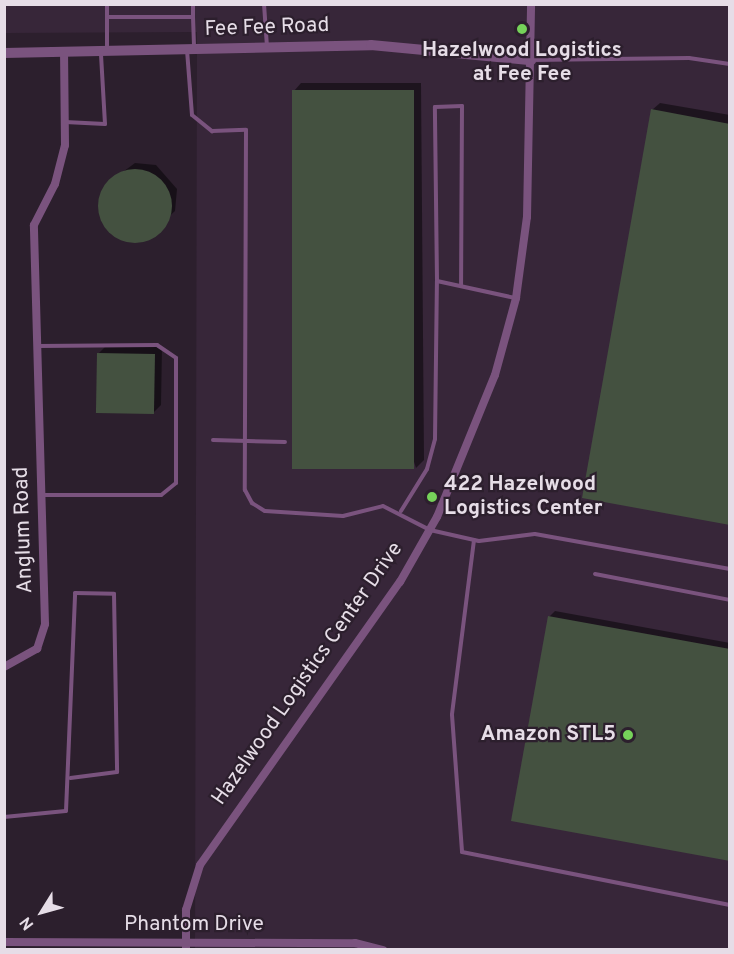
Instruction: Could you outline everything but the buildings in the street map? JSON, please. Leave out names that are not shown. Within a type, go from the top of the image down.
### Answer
[{"type":"street","name":"Hazelwood Logistics Center Drive","points":[[186,946],[192,887],[216,836],[400,582],[430,530],[473,435],[516,298],[532,142],[531,4]]},
{"type":"street","name":"Fee Fee Road","points":[[4,53],[371,45],[531,60]]},
{"type":"street","name":"Anglum Road","points":[[4,667],[26,660],[43,639],[34,225],[55,184],[64,122],[64,52]]},
{"type":"street","name":"Phantom Drive","points":[[4,942],[186,946],[355,943],[383,950]]},
{"type":"lane","points":[[64,122],[105,124],[104,51],[107,4]]},
{"type":"lane","points":[[193,4],[190,50],[192,115],[212,131],[246,130],[244,490],[265,511],[344,516],[369,507],[401,511],[430,530],[474,540],[535,534],[729,568]]},
{"type":"lane","points":[[264,4],[267,48]]},
{"type":"lane","points":[[395,4],[437,4]]},
{"type":"lane","points":[[107,17],[193,17]]},
{"type":"lane","points":[[531,60],[688,58],[729,64]]},
{"type":"lane","points":[[401,511],[427,469],[435,438],[437,281],[435,107],[462,106],[461,286]]},
{"type":"lane","points":[[437,281],[516,298]]},
{"type":"lane","points":[[37,346],[157,345],[176,358],[176,483],[161,495],[41,495]]},
{"type":"lane","points":[[213,440],[285,442]]},
{"type":"lane","points":[[474,540],[453,715],[462,852],[472,859],[729,905]]},
{"type":"lane","points":[[595,574],[729,600]]},
{"type":"lane","points":[[4,817],[66,811],[70,778],[75,593],[114,594],[117,772],[70,778]]},
{"type":"shaded area","points":[[4,5],[729,5],[729,949],[195,949],[197,32],[5,33]]},
{"type":"place","name":"Hazelwood Logistics at Fee Fee","points":[[522,29]]},
{"type":"place","name":"422 Hazelwood Logistics Center","points":[[432,497]]},
{"type":"place","name":"Amazon STL5","points":[[628,735]]}]
